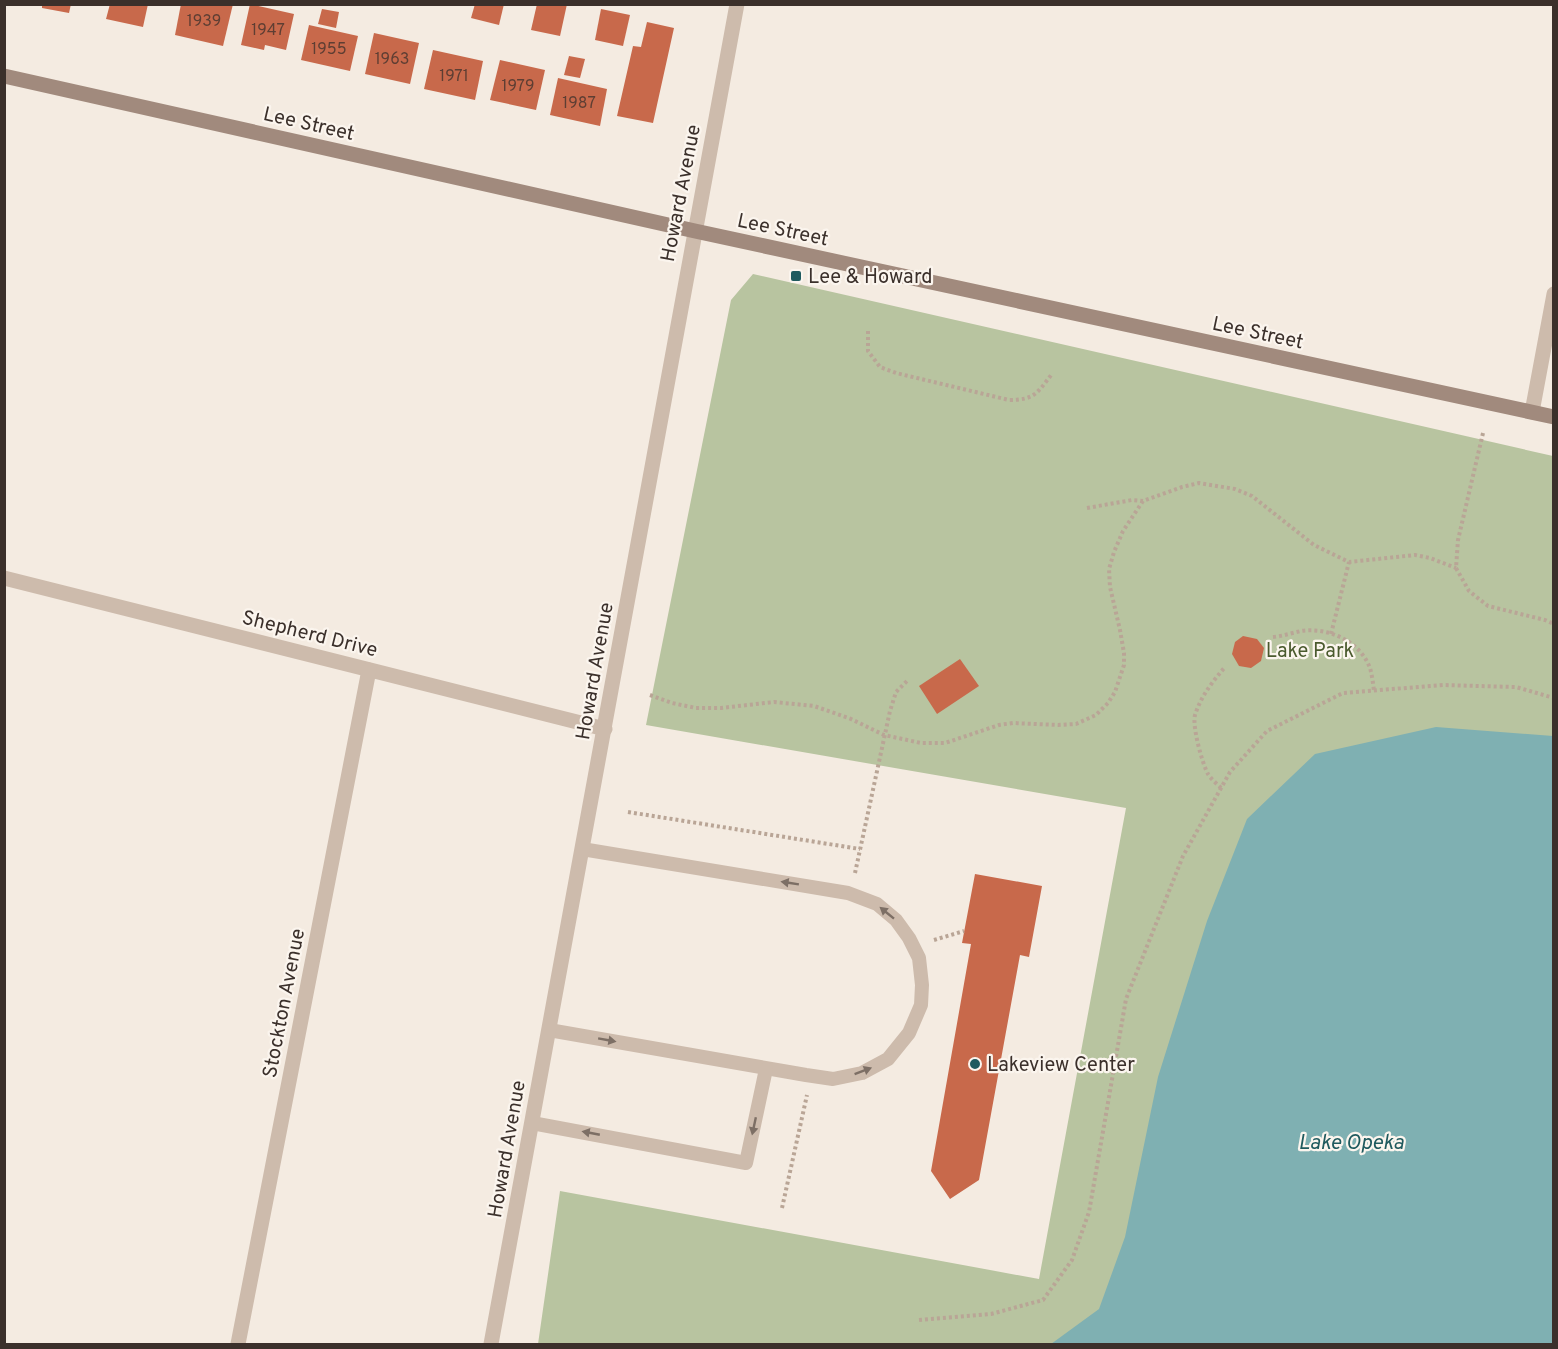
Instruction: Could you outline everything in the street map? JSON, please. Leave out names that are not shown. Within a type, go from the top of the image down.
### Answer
[{"type":"main road","name":"Lee Street","points":[[4,76],[694,231],[1554,417]]},
{"type":"street","name":"Howard Avenue","points":[[491,1344],[737,4]]},
{"type":"street","points":[[1532,412],[1554,294]]},
{"type":"street","name":"Shepherd Drive","points":[[4,578],[605,729]]},
{"type":"street","name":"Stockton Avenue","points":[[238,1344],[369,669]]},
{"type":"lane","points":[[549,1030],[766,1069],[833,1078],[862,1073],[888,1059],[909,1032],[921,1005],[922,985],[919,958],[909,938],[896,920],[877,904],[848,893],[582,849]]},
{"type":"lane","points":[[532,1123],[746,1163],[766,1069]]},
{"type":"path","points":[[868,331],[868,351],[880,367],[896,373],[1010,400],[1024,400],[1037,393],[1052,374]]},
{"type":"path","points":[[1483,433],[1458,540],[1456,568],[1469,591],[1488,606],[1554,624]]},
{"type":"path","points":[[1088,508],[1132,500],[1143,501],[1199,483],[1235,489],[1252,496],[1314,545],[1349,562],[1415,555],[1456,568]]},
{"type":"path","points":[[650,695],[696,708],[721,708],[774,702],[814,706],[851,719],[884,735],[921,743],[945,743],[999,724],[1076,724],[1096,715],[1108,703],[1115,692],[1124,665],[1124,653],[1110,587],[1109,569],[1123,531],[1143,501]]},
{"type":"path","points":[[1331,634],[1349,562]]},
{"type":"path","points":[[1274,638],[1314,630],[1346,640],[1360,650],[1370,668],[1374,691]]},
{"type":"path","points":[[1221,788],[1208,774],[1196,736],[1194,717],[1214,680],[1226,667]]},
{"type":"path","points":[[854,878],[884,735],[896,692],[908,680]]},
{"type":"path","points":[[919,1320],[991,1314],[1043,1300],[1072,1260],[1089,1212],[1126,999],[1183,856],[1230,771],[1267,731],[1343,693],[1443,686],[1516,687],[1554,698]]},
{"type":"path","points":[[628,812],[860,849]]},
{"type":"path","points":[[930,941],[964,931]]},
{"type":"path","points":[[782,1208],[808,1091]]},
{"type":"green space","name":"Lake Park","points":[[753,274],[1553,456],[1553,1344],[538,1344],[560,1191],[1039,1279],[1126,808],[646,725],[731,300]]},
{"type":"water","name":"Lake Opeka","points":[[1436,727],[1553,736],[1553,1344],[1051,1344],[1099,1309],[1125,1237],[1158,1077],[1207,921],[1247,819],[1315,754]]},
{"type":"building","points":[[42,4],[71,4],[69,13],[42,8]]},
{"type":"building","points":[[110,4],[148,4],[143,27],[106,19]]},
{"type":"building","points":[[181,4],[233,4],[223,46],[175,35]]},
{"type":"building","points":[[250,4],[294,14],[286,50],[265,45],[264,50],[241,45]]},
{"type":"building","points":[[475,4],[504,4],[499,25],[471,18]]},
{"type":"building","points":[[537,4],[567,4],[560,36],[531,30]]},
{"type":"building","points":[[322,9],[339,12],[336,28],[318,24]]},
{"type":"building","points":[[601,9],[630,15],[623,46],[595,40]]},
{"type":"building","points":[[647,22],[674,28],[653,123],[617,116],[633,46],[641,47]]},
{"type":"building","points":[[309,25],[358,36],[350,71],[301,60]]},
{"type":"building","points":[[374,33],[419,43],[410,84],[365,74]]},
{"type":"building","points":[[433,50],[483,61],[475,100],[424,89]]},
{"type":"building","points":[[569,56],[585,59],[580,78],[564,75]]},
{"type":"building","points":[[500,60],[545,70],[536,110],[490,100]]},
{"type":"building","points":[[558,78],[607,89],[600,126],[550,115]]},
{"type":"building","points":[[1243,636],[1257,639],[1264,648],[1261,661],[1251,668],[1239,666],[1232,654],[1235,642]]},
{"type":"building","points":[[960,659],[979,686],[937,714],[919,686]]},
{"type":"building","name":"Lakeview Center","points":[[975,874],[1042,886],[1029,957],[1020,955],[979,1180],[950,1199],[931,1171],[971,944],[962,943]]},
{"type":"place","name":"Lee & Howard","points":[[796,276]]},
{"type":"place","name":"Lakeview Center","points":[[975,1064]]}]
